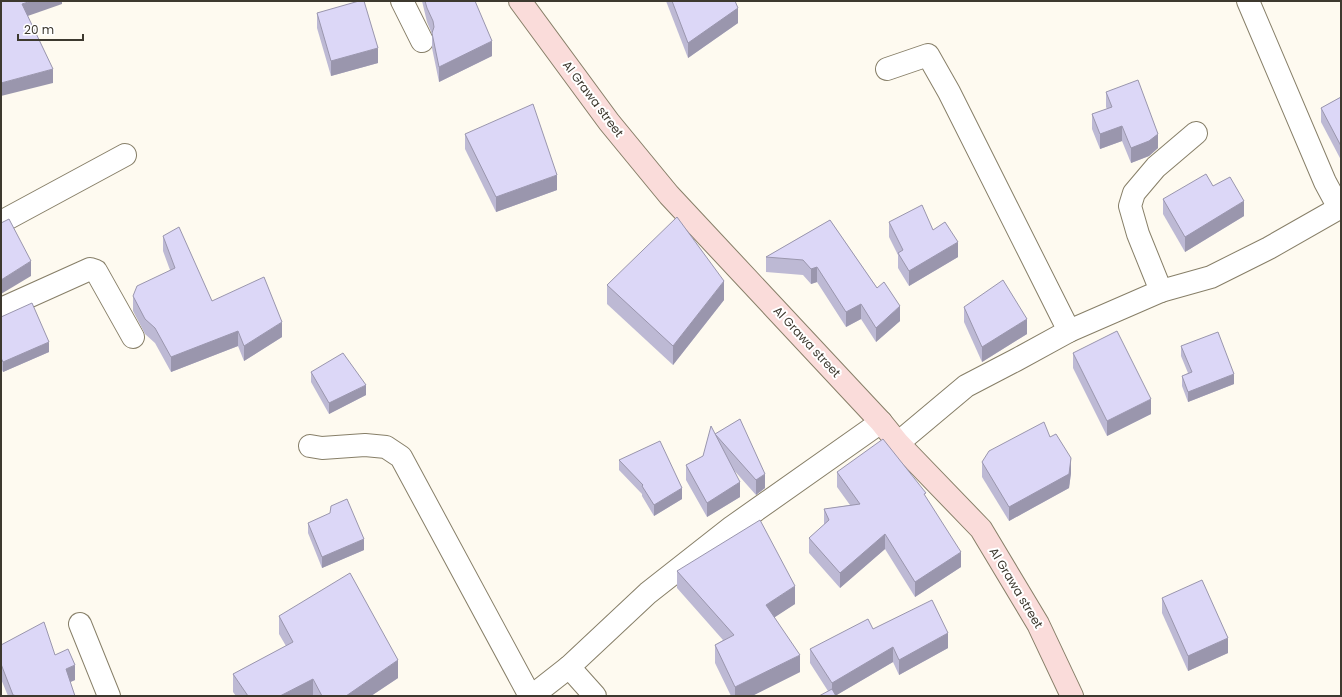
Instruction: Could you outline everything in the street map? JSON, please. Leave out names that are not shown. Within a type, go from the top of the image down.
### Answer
[{"type":"street","points":[[402,1],[422,41]]},
{"type":"street","name":"Al Grawa street","points":[[520,1],[609,122],[670,195],[881,422],[898,443],[981,529],[1038,624],[1072,696]]},
{"type":"street","points":[[898,443],[966,386],[1069,331],[1161,291],[1211,276],[1269,248],[1340,207],[1325,182],[1248,1]]},
{"type":"street","points":[[887,69],[928,54],[949,92],[1069,331]]},
{"type":"street","points":[[1161,291],[1138,234],[1130,206],[1134,192],[1156,167],[1196,133]]},
{"type":"street","points":[[1,222],[125,155]]},
{"type":"street","points":[[1,309],[90,270],[96,272],[133,337]]},
{"type":"street","points":[[310,446],[322,448],[365,445],[386,447],[401,456],[531,696],[569,667],[648,593],[732,528],[881,422]]},
{"type":"street","points":[[80,624],[109,696]]},
{"type":"street","points":[[569,667],[595,696]]},
{"type":"building","points":[[1,1],[31,1],[22,4],[53,69],[1,83]]},
{"type":"building","points":[[359,1],[364,1],[378,48],[331,61],[317,13]]},
{"type":"building","points":[[425,1],[475,1],[492,41],[439,67],[432,33],[434,27],[433,21]]},
{"type":"building","points":[[672,1],[735,1],[738,8],[688,43]]},
{"type":"building","points":[[1138,80],[1158,134],[1149,141],[1131,148],[1122,126],[1100,134],[1092,114],[1112,107],[1106,92]]},
{"type":"building","points":[[1341,97],[1341,146],[1321,108]]},
{"type":"building","points":[[533,104],[557,175],[496,197],[465,134]]},
{"type":"building","points":[[1206,174],[1213,186],[1230,177],[1244,201],[1185,237],[1163,199]]},
{"type":"building","points":[[922,205],[933,230],[945,222],[958,242],[909,271],[898,253],[903,250],[889,222]]},
{"type":"building","points":[[677,217],[724,281],[673,346],[607,285]]},
{"type":"building","points":[[9,219],[31,261],[1,280],[1,223]]},
{"type":"building","points":[[830,220],[877,288],[884,282],[900,306],[876,328],[861,304],[846,312],[817,267],[811,269],[803,260],[766,257]]},
{"type":"building","points":[[179,227],[212,301],[264,277],[282,322],[244,346],[238,331],[171,357],[155,328],[145,319],[133,296],[137,286],[175,268],[163,236]]},
{"type":"building","points":[[1003,280],[1027,319],[982,347],[964,307]]},
{"type":"building","points":[[32,303],[49,342],[3,362],[1,358],[1,317]]},
{"type":"building","points":[[1117,331],[1151,399],[1107,421],[1073,353]]},
{"type":"building","points":[[1218,332],[1234,374],[1188,392],[1182,376],[1192,372],[1181,346]]},
{"type":"building","points":[[343,353],[366,385],[329,403],[311,372]]},
{"type":"building","points":[[740,419],[765,474],[756,480],[715,434]]},
{"type":"building","points":[[1044,422],[1050,437],[1056,434],[1071,458],[1069,474],[1009,507],[982,462],[989,451]]},
{"type":"building","points":[[711,426],[740,482],[707,503],[686,465],[703,456]]},
{"type":"building","points":[[883,439],[926,493],[924,494],[961,552],[915,582],[885,534],[840,573],[809,538],[829,520],[824,509],[860,504],[837,472]]},
{"type":"building","points":[[660,441],[682,488],[654,505],[642,486],[643,485],[619,460]]},
{"type":"building","points":[[347,499],[364,539],[322,557],[308,523],[330,513],[331,506]]},
{"type":"building","points":[[760,520],[795,586],[766,605],[800,655],[735,687],[715,645],[734,635],[677,571]]},
{"type":"building","points":[[350,573],[398,660],[346,696],[322,696],[313,679],[280,696],[248,696],[233,674],[293,642],[279,616]]},
{"type":"building","points":[[1202,580],[1228,638],[1188,656],[1162,598]]},
{"type":"building","points":[[932,600],[948,633],[899,660],[893,647],[832,683],[810,649],[868,619],[873,629]]},
{"type":"building","points":[[44,622],[55,655],[68,649],[75,665],[66,669],[75,696],[13,695],[1,664],[1,645]]},
{"type":"building","points":[[832,689],[836,696],[819,696]]}]
